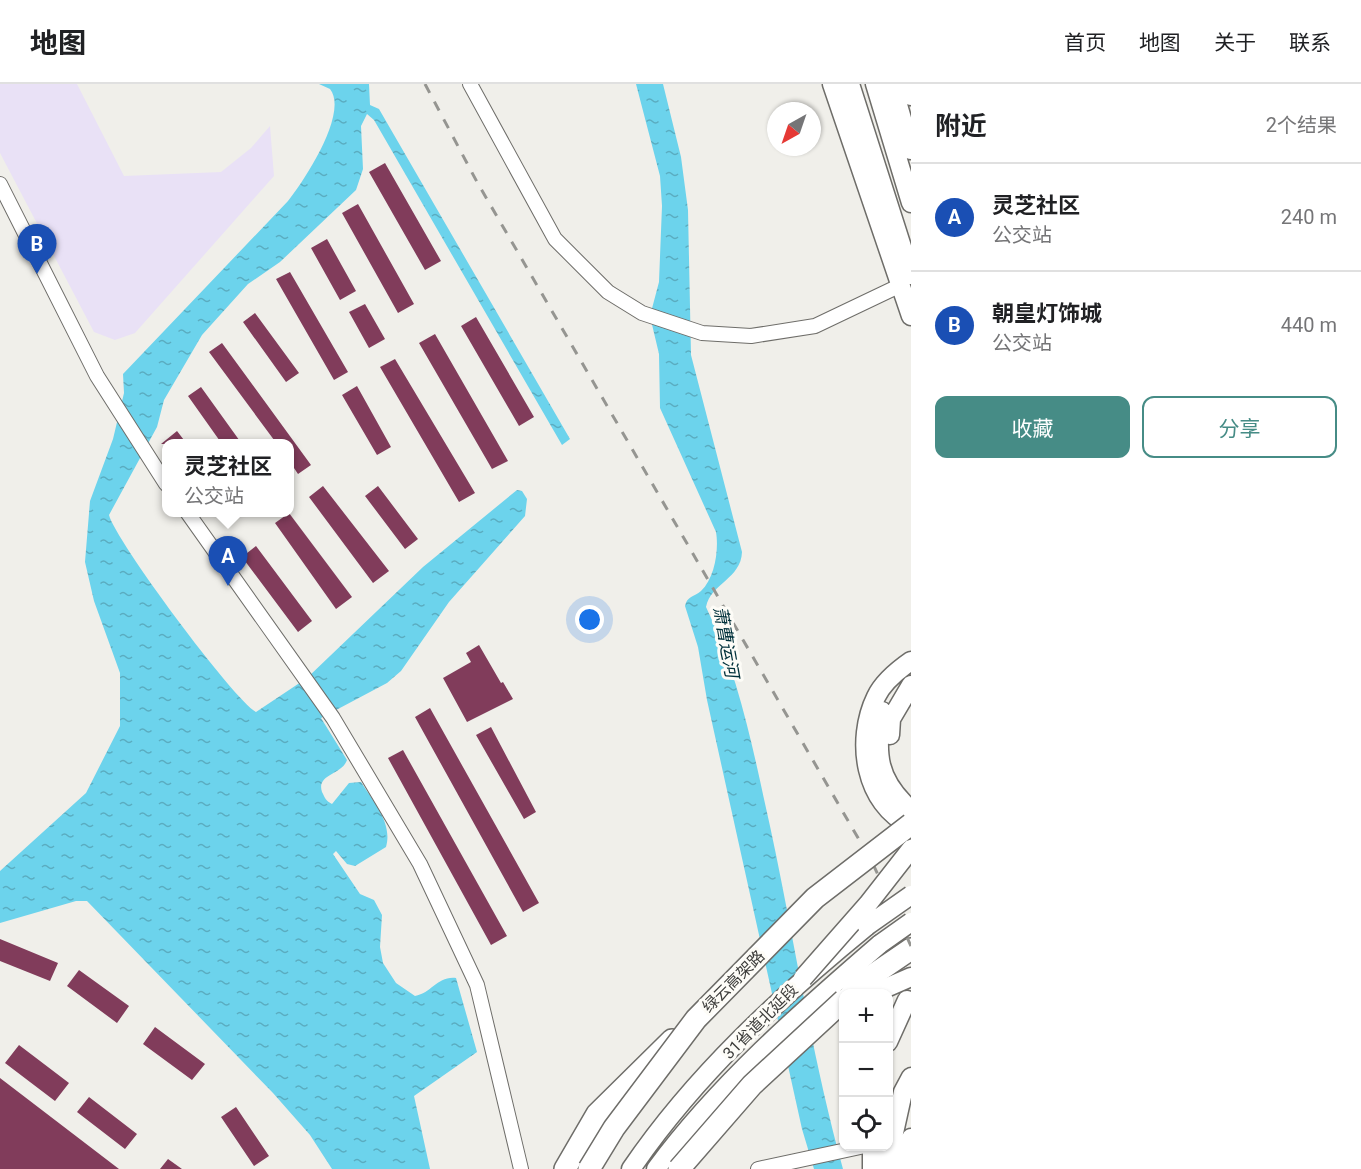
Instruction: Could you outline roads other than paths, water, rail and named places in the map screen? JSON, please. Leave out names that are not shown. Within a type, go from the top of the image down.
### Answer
[{"type":"highway","name":"绿云高架路","points":[[589,1169],[614,1128],[696,1019],[815,898],[911,825]]},
{"type":"highway","points":[[565,1169],[597,1114],[815,898]]},
{"type":"highway","points":[[856,989],[911,949]]},
{"type":"highway","points":[[677,1169],[752,1085],[839,1004]]},
{"type":"highway","points":[[694,1169],[752,1085]]},
{"type":"main road","points":[[832,84],[906,280]]},
{"type":"main road","points":[[850,84],[867,133],[906,280],[911,316]]},
{"type":"main road","points":[[875,84],[911,203]]},
{"type":"main road","points":[[892,84],[911,150]]},
{"type":"main road","points":[[907,84],[911,96]]},
{"type":"main road","points":[[911,661],[897,671],[876,696],[864,738],[868,773],[883,803],[902,822],[911,825]]},
{"type":"main road","points":[[911,668],[902,676],[883,704],[877,740],[880,769],[894,795],[911,810]]},
{"type":"main road","points":[[911,685],[891,719],[888,759],[903,788],[911,795]]},
{"type":"main road","points":[[803,978],[868,904],[911,849]]},
{"type":"main road","name":"31省道北延段","points":[[631,1169],[648,1144],[733,1046],[803,978],[867,926],[911,895]]},
{"type":"main road","points":[[656,1169],[674,1145],[742,1069],[818,997],[880,944],[911,922]]},
{"type":"main road","points":[[882,989],[911,978]]},
{"type":"main road","points":[[893,1031],[907,1000]]},
{"type":"main road","points":[[677,1169],[747,1092],[839,1012]]},
{"type":"main road","points":[[886,1169],[903,1092],[911,1077]]},
{"type":"main road","points":[[902,1169],[911,1138]]},
{"type":"main road","points":[[872,1151],[872,1169]]},
{"type":"street","points":[[470,84],[555,239],[608,292],[642,313],[702,333],[751,336],[815,326],[906,280]]},
{"type":"street","points":[[0,184],[97,376],[162,478]]},
{"type":"street","points":[[190,517],[333,718],[420,864],[477,985],[521,1169]]},
{"type":"street","points":[[758,1169],[839,1151]]},
{"type":"water","points":[[319,84],[369,84],[370,105],[379,109],[570,439],[562,445],[374,120],[367,114],[361,126],[363,169],[356,190],[280,262],[248,284],[202,335],[164,400],[157,427],[109,515],[131,554],[176,618],[224,679],[256,712],[307,678],[423,567],[517,490],[522,491],[527,499],[525,516],[449,602],[401,671],[387,683],[321,718],[347,760],[340,769],[323,782],[321,786],[325,798],[332,804],[349,783],[361,782],[381,813],[387,829],[386,847],[355,866],[347,864],[336,851],[333,854],[360,894],[374,900],[382,915],[380,947],[383,963],[396,983],[415,996],[426,992],[439,982],[456,978],[477,1052],[414,1096],[430,1169],[332,1169],[310,1135],[273,1093],[87,901],[76,901],[0,923],[0,871],[86,793],[120,726],[120,673],[94,601],[85,562],[90,501],[113,439],[124,393],[123,374],[288,201],[304,178],[322,146],[334,114],[334,100],[330,89]]},
{"type":"water","points":[[636,84],[663,84],[681,157],[688,210],[691,355],[742,552],[737,569],[714,592],[706,607],[733,677],[759,775],[810,1031],[843,1169],[814,1169],[802,1129],[707,700],[698,647],[685,606],[687,600],[701,591],[710,579],[715,563],[717,539],[716,532],[660,408],[659,354],[650,316],[659,282],[662,206],[660,176]]},
{"type":"railway","points":[[425,84],[477,182],[872,862],[911,946]]},
{"type":"place","name":"朝皇灯饰城","points":[[37,274]]},
{"type":"place","name":"灵芝社区","points":[[228,586]]},
{"type":"water label","name":"萧曹运河","points":[[726,642]]}]
